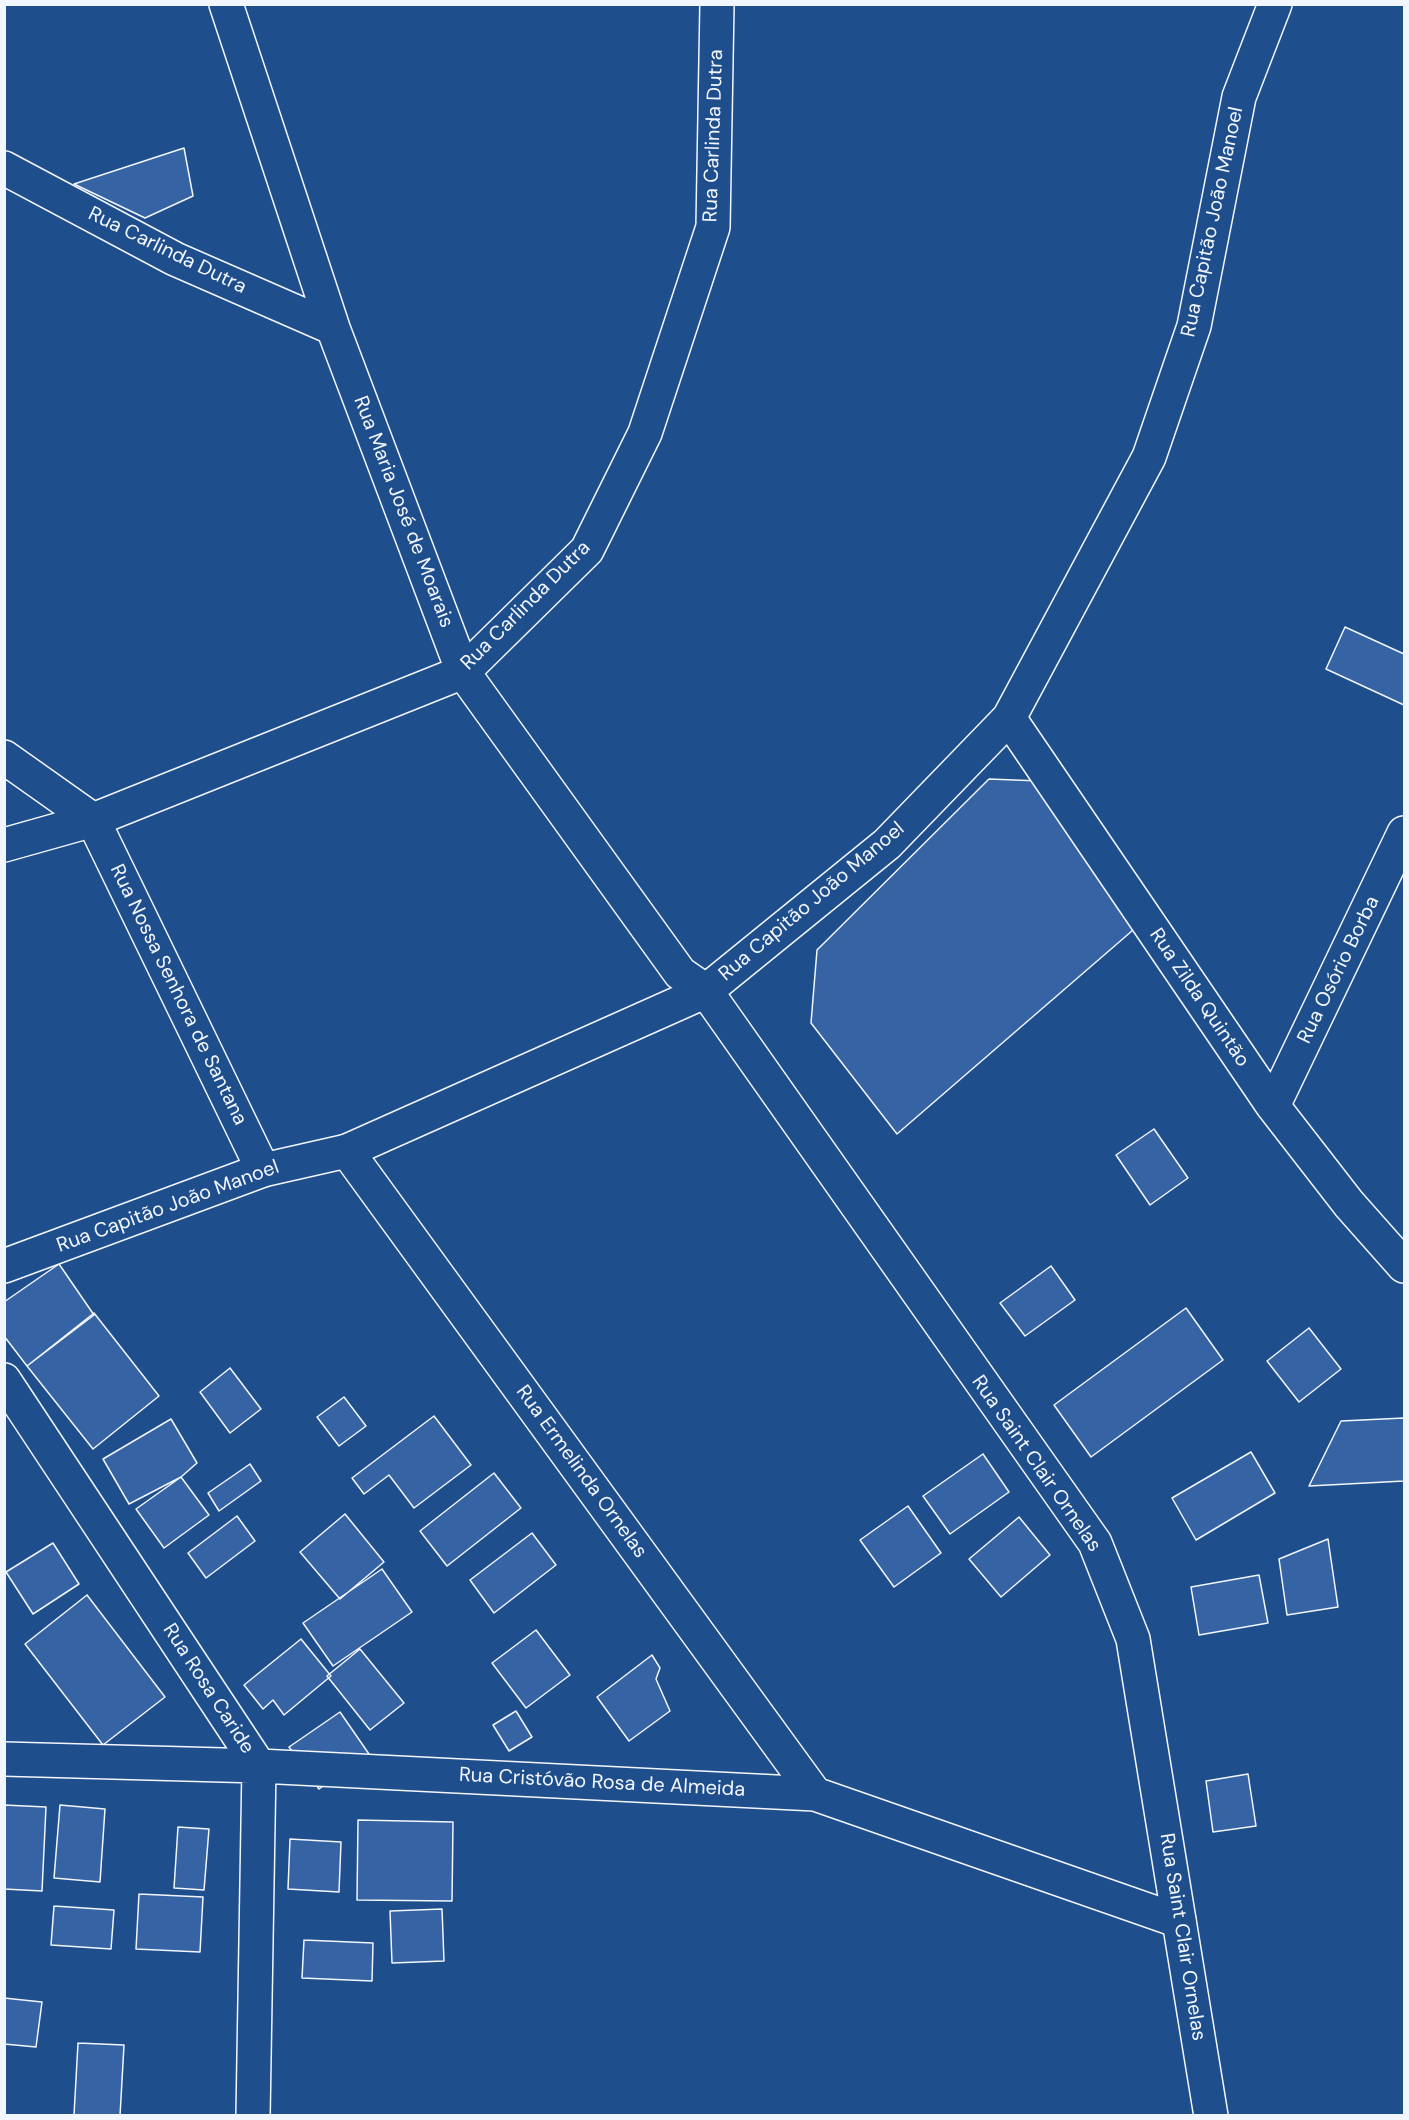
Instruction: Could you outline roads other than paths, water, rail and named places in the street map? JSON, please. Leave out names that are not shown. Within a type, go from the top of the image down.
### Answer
[{"type":"street","name":"Rua Maria José de Moarais","points":[[226,4],[333,328],[463,672],[680,973],[706,991]]},
{"type":"street","name":"Rua Carlinda Dutra","points":[[4,845],[93,820],[463,672],[587,550],[645,433],[713,227],[717,4]]},
{"type":"street","name":"Rua Capitão João Manoel","points":[[4,1266],[263,1170],[347,1151],[706,991],[887,844],[1009,718],[1149,457],[1194,326],[1239,97],[1275,4]]},
{"type":"street","name":"Rua Carlinda Dutra","points":[[4,168],[175,259],[333,328]]},
{"type":"street","name":"Rua Zilda Quintão","points":[[1009,718],[1273,1106],[1349,1204],[1404,1266]]},
{"type":"street","points":[[4,757],[93,820]]},
{"type":"street","name":"Rua Nossa Senhora de Santana","points":[[93,820],[263,1170]]},
{"type":"street","name":"Rua Osório Borba","points":[[1273,1106],[1404,833]]},
{"type":"street","name":"Rua Saint Clair Ornelas","points":[[706,991],[1095,1543],[1133,1639],[1211,2115]]},
{"type":"street","name":"Rua Ermelinda Ornelas","points":[[347,1151],[814,1794]]},
{"type":"street","name":"Rua Rosa Caride","points":[[4,1380],[259,1766],[253,2115]]},
{"type":"street","name":"Rua Cristóvão Rosa de Almeida","points":[[4,1759],[259,1766],[814,1794],[1179,1921]]}]
